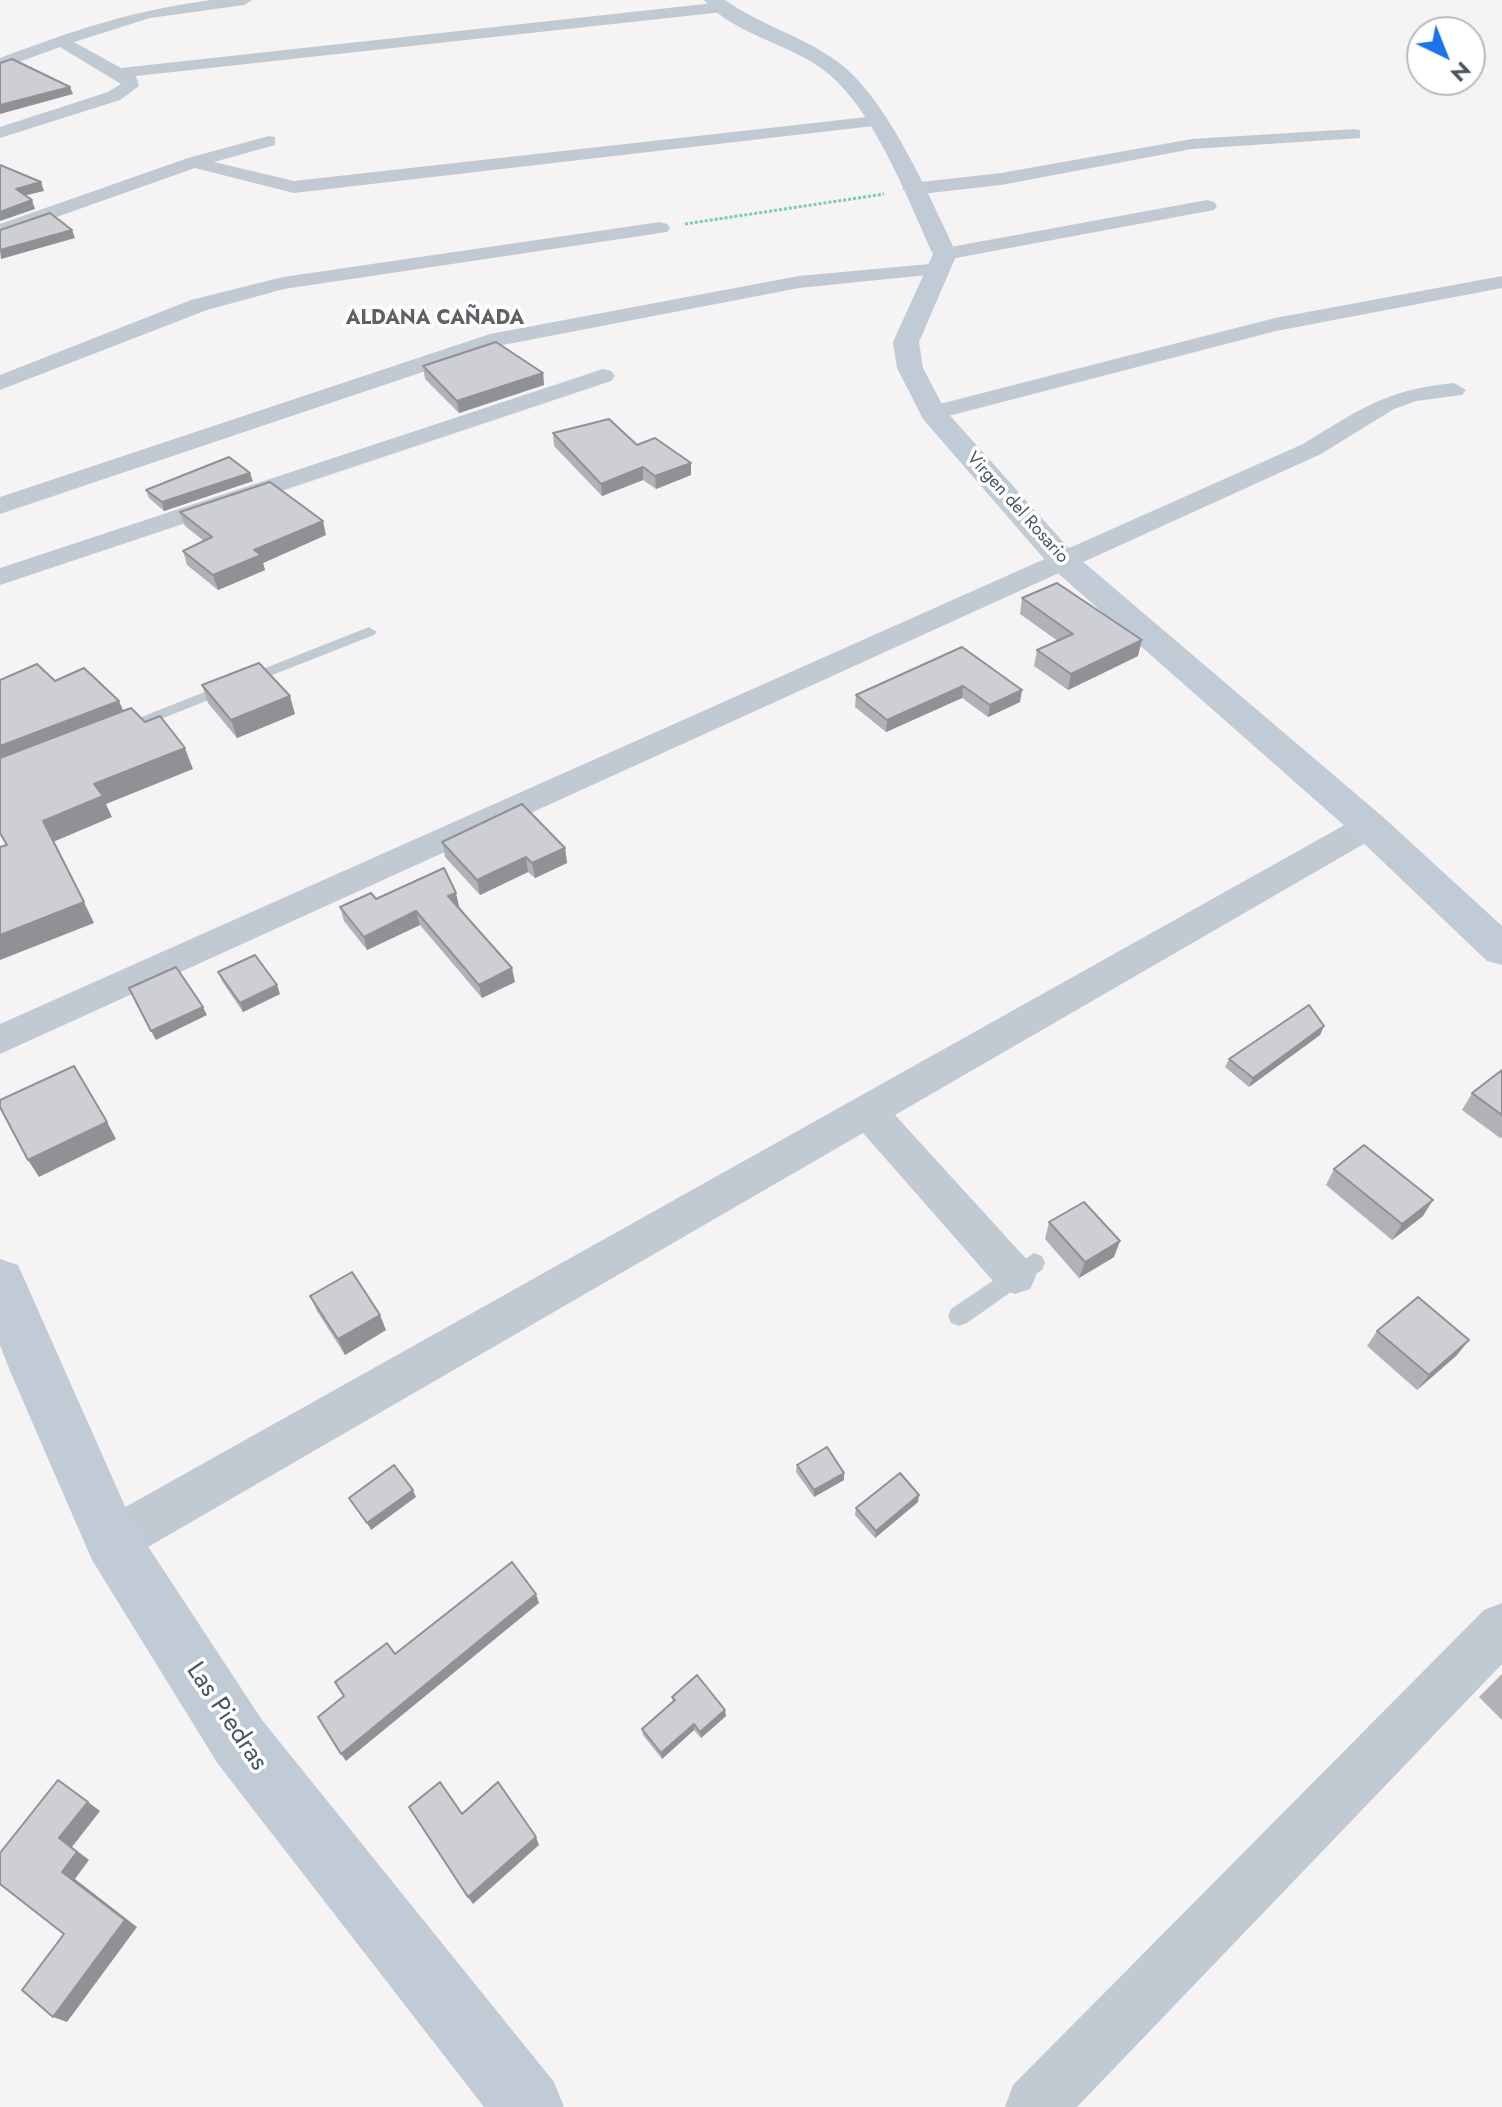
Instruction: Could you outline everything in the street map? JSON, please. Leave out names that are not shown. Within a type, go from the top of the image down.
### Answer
[{"type":"street","points":[[0,64],[106,24],[150,13],[244,0]]},
{"type":"street","points":[[119,73],[718,4],[831,66],[850,81],[876,121],[912,189],[942,261]]},
{"type":"street","points":[[0,133],[124,91],[130,86],[129,79],[61,41]]},
{"type":"street","points":[[195,162],[230,174],[294,187],[876,121]]},
{"type":"street","points":[[912,189],[1001,179],[1192,144],[1354,134]]},
{"type":"street","points":[[0,231],[195,162],[269,141]]},
{"type":"street","points":[[0,506],[498,339],[799,282],[942,261],[1207,206]]},
{"type":"street","points":[[0,383],[199,305],[283,283],[660,228]]},
{"type":"street","name":"Virgen del Rosario","points":[[942,261],[906,342],[910,368],[933,413],[1063,561],[1369,826],[1502,950]]},
{"type":"street","points":[[933,413],[1275,325],[1502,282]]},
{"type":"street","points":[[0,577],[603,376]]},
{"type":"street","points":[[0,1040],[1312,449],[1386,404],[1412,394],[1454,390]]},
{"type":"street","points":[[112,1541],[1369,826]]},
{"type":"street","points":[[867,1111],[1024,1269]]},
{"type":"street","name":"Las Piedras","points":[[0,1280],[36,1371],[112,1541],[240,1742],[448,2009],[529,2107]]},
{"type":"street","points":[[1035,2107],[1502,1628]]},
{"type":"lane","points":[[103,735],[369,632]]},
{"type":"lane","points":[[959,1316],[1024,1269]]},
{"type":"path","points":[[660,228],[912,189]]},
{"type":"building","points":[[12,59],[70,87],[0,105],[0,63]]},
{"type":"building","points":[[0,165],[41,182],[16,189],[32,200],[0,212]]},
{"type":"building","points":[[50,213],[72,230],[0,250],[0,230]]},
{"type":"building","points":[[496,342],[543,373],[457,401],[423,366]]},
{"type":"building","points":[[609,419],[637,445],[655,438],[691,463],[655,476],[643,467],[601,484],[553,433]]},
{"type":"building","points":[[229,457],[250,473],[162,502],[146,490]]},
{"type":"building","points":[[270,482],[323,521],[254,550],[261,555],[213,575],[183,551],[212,537],[180,512]]},
{"type":"building","points":[[1057,583],[1142,640],[1071,674],[1037,650],[1073,634],[1022,598]]},
{"type":"building","points":[[962,647],[1022,690],[990,705],[963,686],[887,720],[856,695]]},
{"type":"building","points":[[259,663],[290,696],[231,720],[202,685]]},
{"type":"building","points":[[37,664],[55,681],[84,668],[119,701],[0,746],[0,680]]},
{"type":"building","points":[[131,708],[145,722],[160,716],[185,748],[94,784],[103,796],[43,821],[84,902],[0,935],[0,847],[7,845],[0,833],[0,758]]},
{"type":"building","points":[[522,804],[565,848],[532,863],[526,857],[477,880],[442,842]]},
{"type":"building","points":[[444,868],[456,893],[448,896],[512,968],[479,985],[416,911],[364,937],[340,907],[371,893],[376,899]]},
{"type":"building","points":[[255,955],[277,985],[240,1003],[218,972]]},
{"type":"building","points":[[176,967],[203,1007],[151,1031],[129,988]]},
{"type":"building","points":[[1309,1005],[1324,1026],[1253,1078],[1229,1059]]},
{"type":"building","points":[[74,1066],[107,1122],[28,1160],[0,1107],[0,1100]]},
{"type":"building","points":[[1502,1070],[1502,1115],[1472,1093]]},
{"type":"building","points":[[1364,1145],[1433,1200],[1402,1224],[1334,1169]]},
{"type":"building","points":[[1084,1202],[1120,1241],[1085,1262],[1049,1222]]},
{"type":"building","points":[[352,1272],[380,1315],[338,1339],[310,1296]]},
{"type":"building","points":[[1418,1297],[1469,1340],[1429,1375],[1377,1331]]},
{"type":"building","points":[[827,1447],[844,1473],[814,1490],[797,1465]]},
{"type":"building","points":[[394,1465],[413,1490],[367,1523],[349,1498]]},
{"type":"building","points":[[900,1473],[919,1495],[876,1531],[856,1508]]},
{"type":"building","points":[[512,1562],[536,1594],[341,1754],[318,1717],[344,1696],[335,1682],[387,1643],[395,1654]]},
{"type":"building","points":[[697,1675],[725,1710],[700,1732],[694,1724],[661,1753],[642,1729],[675,1700],[672,1697]]},
{"type":"building","points":[[58,1780],[88,1802],[59,1838],[77,1852],[62,1872],[125,1920],[53,2017],[22,1990],[64,1934],[0,1884],[0,1853]]},
{"type":"building","points":[[440,1782],[462,1814],[498,1782],[536,1837],[468,1897],[409,1807]]},
{"type":"district","name":"ALDANA CAÑADA","points":[[435,319]]}]
